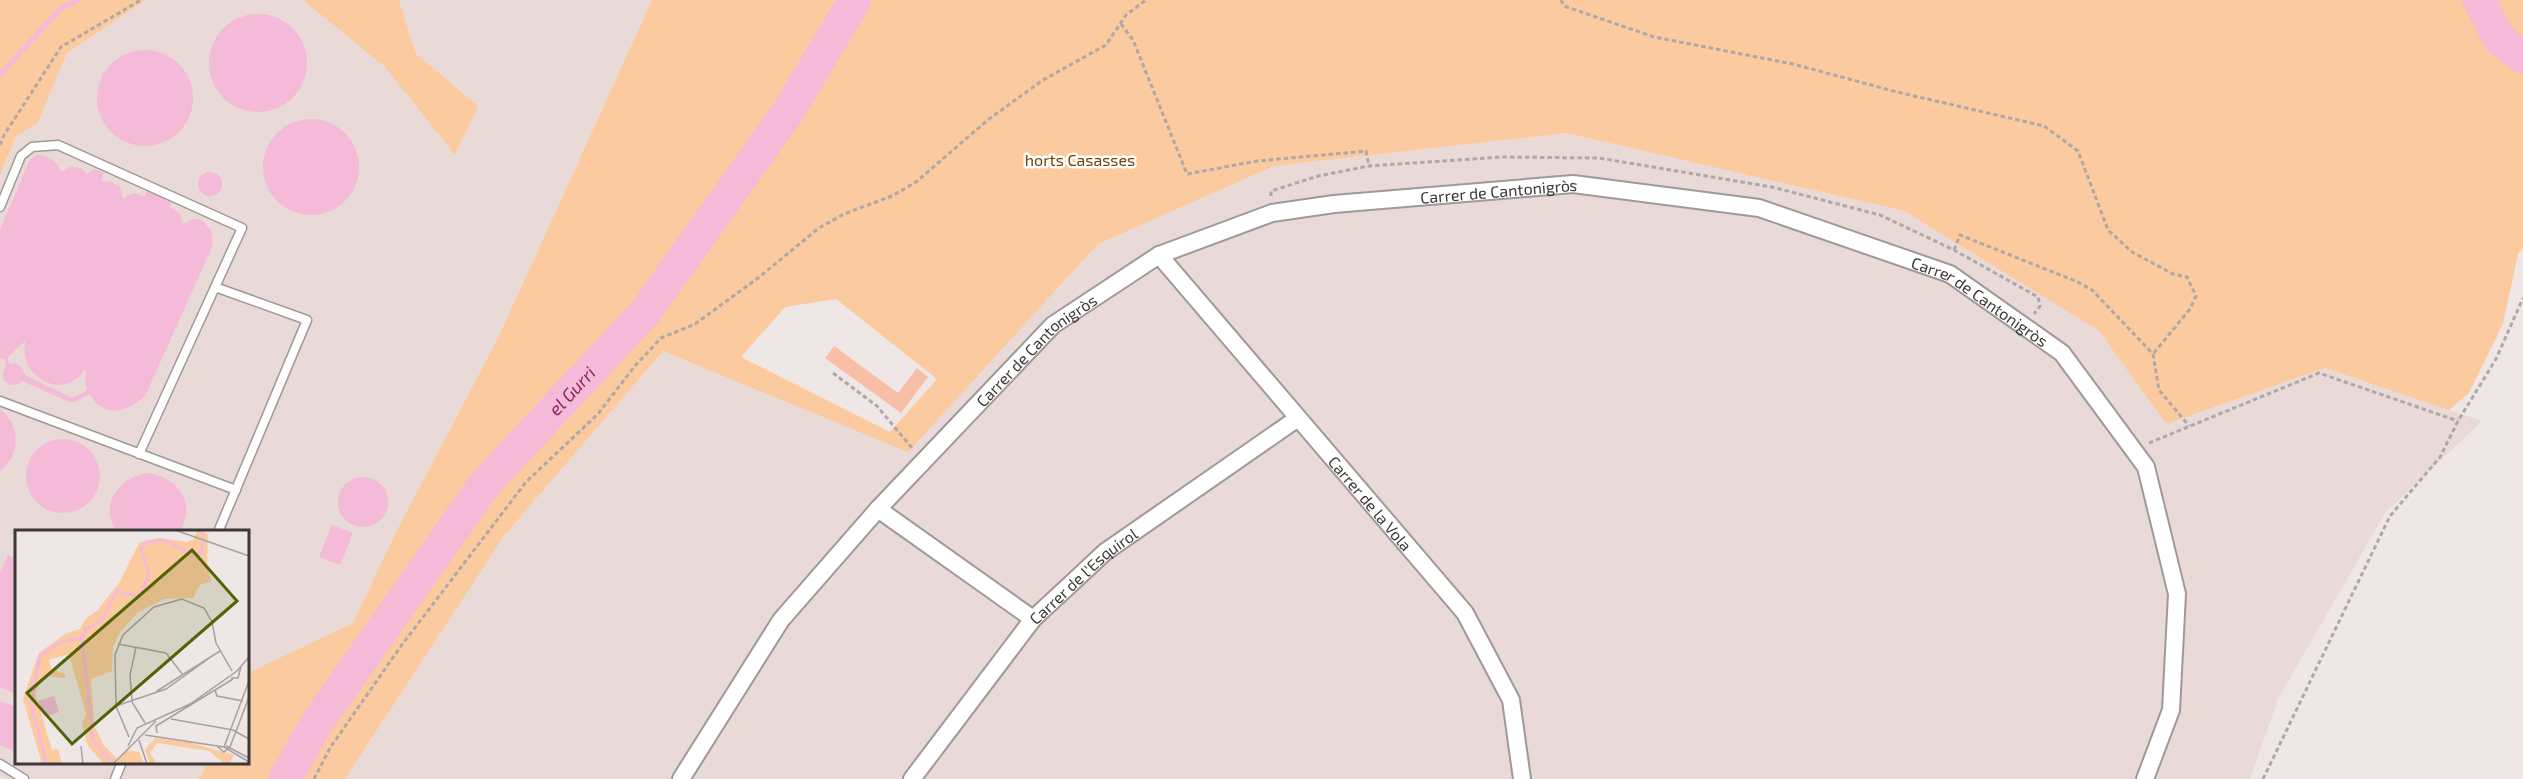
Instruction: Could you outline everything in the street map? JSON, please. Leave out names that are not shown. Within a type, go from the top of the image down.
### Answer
[{"type":"street","name":"Carrer de Cantonigròs","points":[[681,779],[781,620],[878,509],[1053,325],[1159,255],[1272,213],[1334,204],[1573,184],[1760,207],[1950,274],[2062,353],[2146,467],[2177,594],[2171,710],[2145,779]]},
{"type":"street","name":"Carrer de la Vola","points":[[1159,255],[1465,613],[1511,700],[1522,779]]},
{"type":"street","name":"Carrer de l'Esquirol","points":[[912,779],[1033,620],[1105,552],[1298,418]]},
{"type":"street","points":[[878,509],[1033,620]]},
{"type":"lane","points":[[0,207],[21,156],[32,147],[58,145],[242,228],[139,454]]},
{"type":"lane","points":[[214,287],[307,320],[218,530]]},
{"type":"lane","points":[[0,401],[236,490]]},
{"type":"lane","points":[[0,764],[24,779]]},
{"type":"lane","points":[[115,779],[121,764]]},
{"type":"path","points":[[0,144],[61,47],[141,0]]},
{"type":"path","points":[[314,779],[330,748],[401,646],[526,482],[598,414],[634,367],[661,338],[695,324],[758,278],[819,228],[844,214],[892,196],[916,182],[988,120],[1043,80],[1106,45],[1126,15],[1146,0]]},
{"type":"path","points":[[1561,0],[1564,6],[1654,37],[1793,64],[1897,92],[2044,126],[2078,151],[2108,230],[2132,252],[2174,274],[2187,277],[2196,296],[2190,309],[2153,354]]},
{"type":"path","points":[[1121,23],[1132,40],[1187,174],[1257,161],[1366,151],[1369,166]]},
{"type":"path","points":[[1954,250],[1960,235],[2078,282],[2091,290],[2153,354],[2159,390],[2189,426]]},
{"type":"path","points":[[2263,779],[2390,516],[2440,457],[2458,421],[2496,359],[2523,298]]},
{"type":"path","points":[[833,373],[877,406],[903,437]]},
{"type":"path","points":[[2132,449],[2319,373],[2458,421]]},
{"type":"shaded area","points":[[146,0],[303,0],[385,67],[455,155],[477,106],[416,54],[399,0],[652,0],[498,338],[396,532],[353,623],[249,674],[249,530],[15,530],[15,764],[206,764],[199,779],[5,779],[0,776],[0,175],[16,136],[37,124],[67,53]]},
{"type":"shaded area","points":[[258,14],[277,18],[292,29],[303,44],[307,63],[303,82],[292,97],[277,108],[258,112],[239,108],[224,97],[213,82],[209,63],[213,44],[224,29],[239,18]]},
{"type":"shaded area","points":[[145,50],[163,53],[179,64],[190,80],[193,98],[190,116],[179,132],[163,143],[145,146],[127,143],[111,132],[100,116],[97,98],[100,80],[111,64],[127,53]]},
{"type":"shaded area","points":[[302,119],[320,119],[338,127],[351,140],[359,158],[356,186],[338,207],[320,215],[302,215],[284,207],[271,194],[263,176],[263,158],[271,140],[284,127]]},
{"type":"shaded area","points":[[1566,133],[1904,211],[2099,331],[2166,424],[2325,368],[2482,421],[2385,513],[2278,699],[2250,779],[345,779],[504,536],[663,351],[908,451],[1098,244],[1274,166]]},
{"type":"shaded area","points":[[36,155],[45,156],[62,172],[70,167],[81,168],[87,174],[95,169],[104,173],[101,181],[112,182],[120,187],[123,199],[133,194],[144,197],[147,191],[171,202],[170,207],[180,214],[183,224],[193,219],[202,220],[211,230],[213,245],[145,396],[124,409],[109,410],[102,407],[90,394],[72,403],[22,381],[17,385],[10,385],[3,379],[6,366],[4,359],[0,359],[0,230],[29,161]],"holes":[[[25,341],[27,363],[37,377],[60,385],[77,378],[86,369],[85,384],[88,390],[72,398],[25,375],[23,369],[16,363],[9,364],[8,357]]]},
{"type":"shaded area","points":[[210,172],[218,176],[222,184],[218,192],[210,196],[202,192],[198,184],[202,176]]},
{"type":"shaded area","points":[[0,409],[12,423],[16,440],[12,457],[0,471]]},
{"type":"shaded area","points":[[56,439],[70,439],[84,445],[94,455],[100,469],[98,490],[84,507],[70,513],[56,513],[42,507],[32,497],[26,483],[26,469],[32,455],[42,445]]},
{"type":"shaded area","points":[[147,473],[158,475],[175,485],[185,501],[185,520],[180,530],[116,530],[110,512],[114,494],[120,487],[137,476]]},
{"type":"shaded area","points":[[363,477],[381,484],[388,502],[381,520],[363,527],[345,520],[338,502],[345,484]]},
{"type":"shaded area","points":[[332,525],[353,533],[340,565],[319,557]]},
{"type":"shaded area","points":[[8,555],[15,558],[15,694],[0,687],[0,572]]},
{"type":"shaded area","points":[[0,701],[15,707],[15,752],[0,745]]},
{"type":"green space","points":[[0,0],[146,0],[67,53],[37,124],[16,136],[0,175]]},
{"type":"green space","points":[[303,0],[399,0],[416,54],[478,106],[455,155],[385,67]]},
{"type":"green space","name":"horts Casasses","points":[[652,0],[2523,0],[2523,248],[2518,254],[2503,324],[2469,393],[2449,410],[2325,368],[2166,424],[2099,331],[1904,211],[1566,133],[1274,166],[1098,244],[908,452],[663,351],[504,536],[345,779],[199,779],[206,764],[249,764],[249,673],[353,623],[396,532],[498,338]],"holes":[[[836,299],[937,379],[890,432],[741,357],[785,307]]]},
{"type":"building","points":[[834,346],[898,393],[917,368],[928,377],[901,413],[825,358]]},
{"type":"waterway","points":[[0,75],[60,9],[78,0]]},
{"type":"waterway","name":"el Gurri","points":[[285,779],[318,721],[484,485],[646,311],[789,110],[855,0]]},
{"type":"waterway","name":"el Gurri","points":[[2479,0],[2500,40],[2523,57]]}]
